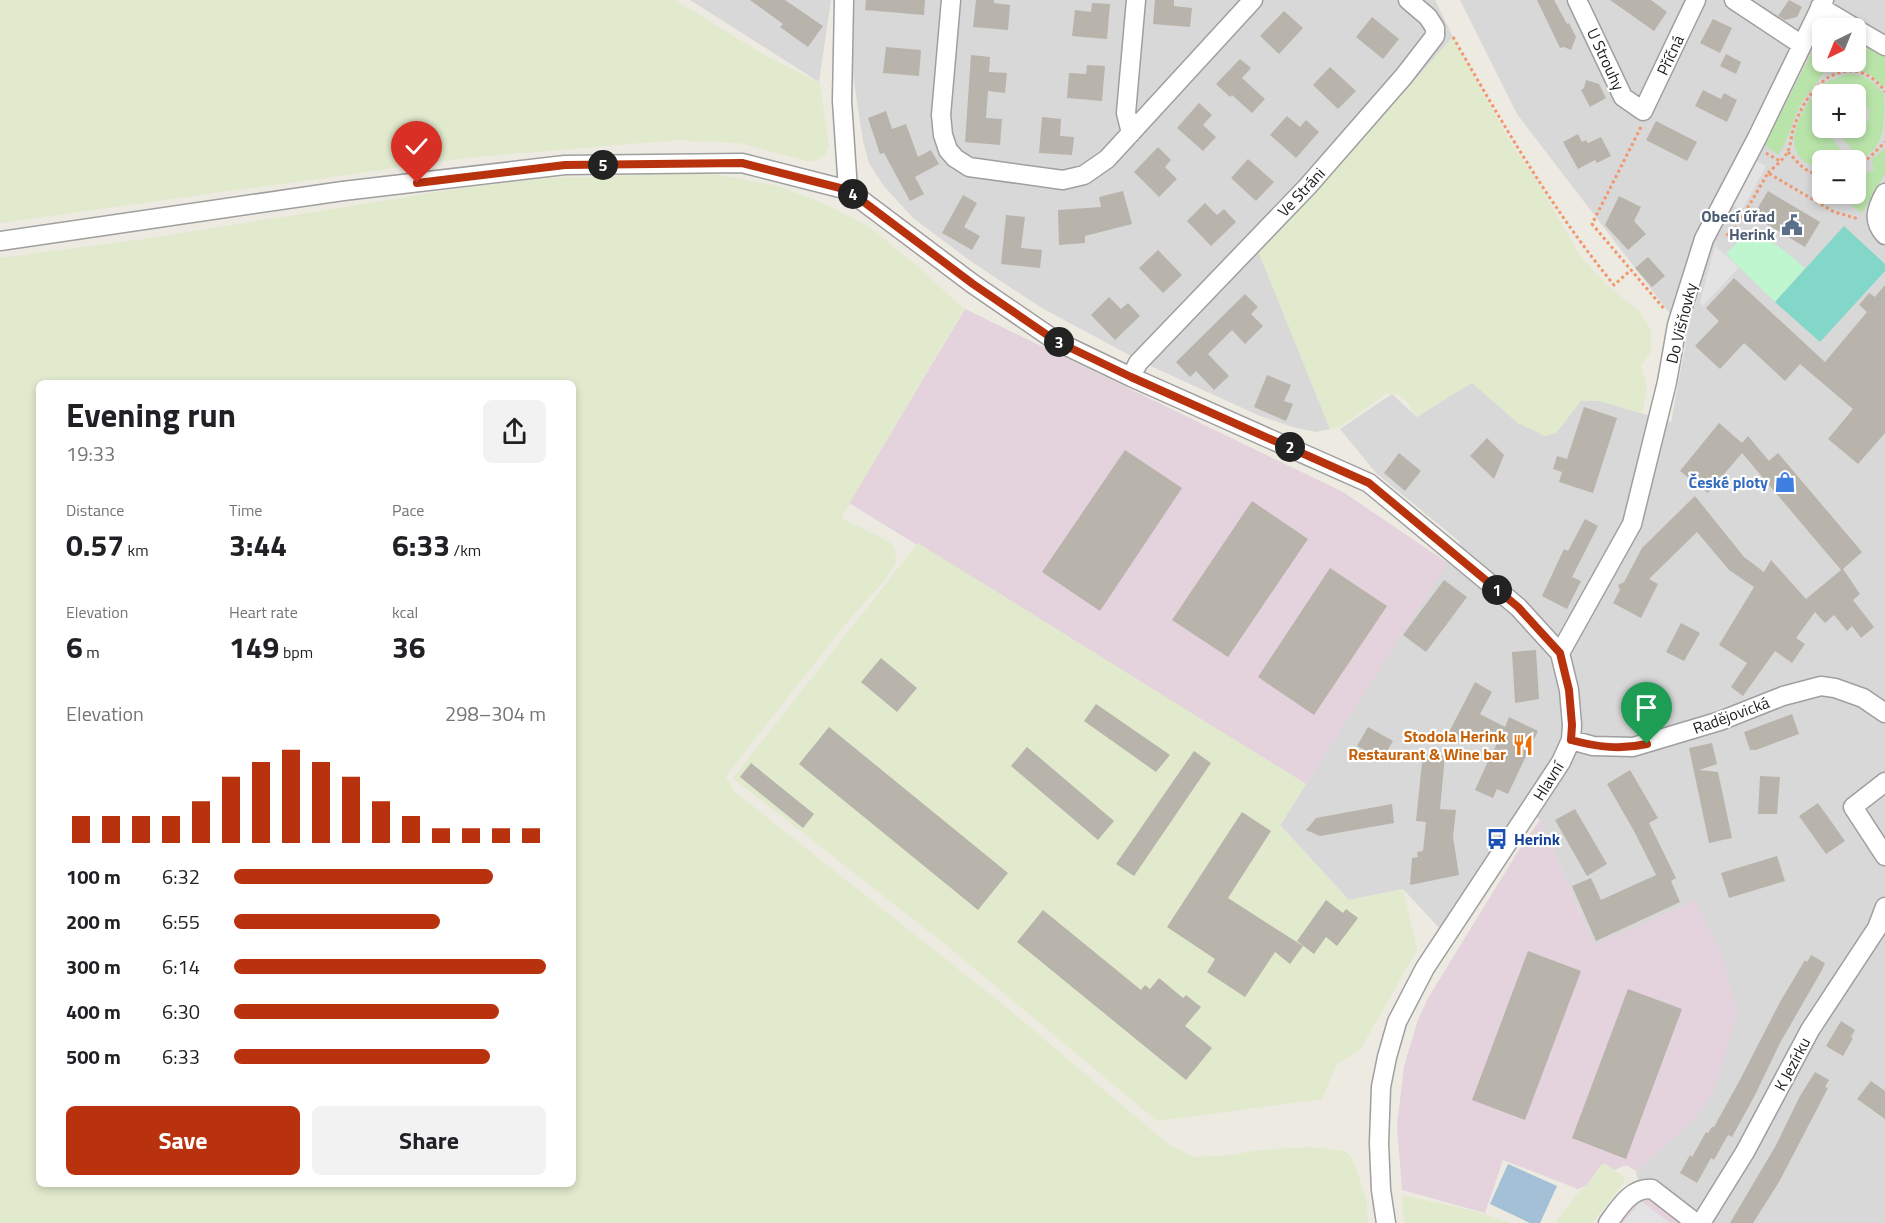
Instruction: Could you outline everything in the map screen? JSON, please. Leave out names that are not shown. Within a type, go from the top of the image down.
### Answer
[{"type":"street","points":[[951,0],[941,115],[943,135],[948,150],[955,158],[969,167],[1063,180],[1084,175],[1107,159],[1253,0]]},
{"type":"street","points":[[1131,133],[1126,113],[1136,0]]},
{"type":"street","name":"Ve Stráni","points":[[1131,377],[1138,363],[1308,186],[1404,76],[1435,36],[1435,28],[1428,17],[1408,0]]},
{"type":"street","name":"U Strouhy","points":[[1577,0],[1623,97],[1644,111]]},
{"type":"street","name":"Příčná","points":[[1644,111],[1696,0]]},
{"type":"street","points":[[1734,0],[1802,45]]},
{"type":"street","points":[[0,241],[343,191],[565,165],[742,163],[848,190],[842,101],[841,2]]},
{"type":"street","points":[[1822,4],[1840,18]]},
{"type":"street","name":"Do Višňovky","points":[[1560,653],[1632,524],[1667,382],[1677,325],[1704,239],[1757,138],[1822,4]]},
{"type":"street","points":[[1866,35],[1885,46]]},
{"type":"street","name":"Hlavní","points":[[848,190],[973,284],[1056,341],[1369,483],[1518,607],[1560,653],[1569,690],[1571,740],[1561,762],[1425,968],[1397,1022],[1381,1088],[1379,1143],[1381,1190],[1386,1223]]},
{"type":"street","points":[[1881,230],[1876,207],[1885,193]]},
{"type":"street","name":"Radějovická","points":[[1571,740],[1593,746],[1633,747],[1720,721],[1783,696],[1821,686],[1842,690],[1863,698],[1885,713]]},
{"type":"street","points":[[1885,782],[1853,807],[1885,856]]},
{"type":"street","name":"K Jezírku","points":[[1701,1223],[1745,1152],[1810,1030],[1877,928],[1885,907]]},
{"type":"street","points":[[1608,1223],[1629,1196],[1643,1188],[1652,1189],[1696,1223]]},
{"type":"path","points":[[1453,37],[1511,140],[1578,241],[1614,285],[1631,270]]},
{"type":"path","points":[[1704,239],[1733,234],[1768,173],[1788,152],[1800,111],[1825,79],[1841,71],[1864,74],[1874,79],[1885,92]]},
{"type":"path","points":[[1644,111],[1641,127],[1592,224],[1677,325]]},
{"type":"path","points":[[1866,159],[1885,142]]},
{"type":"path","points":[[1788,152],[1806,170],[1812,172]]},
{"type":"path","points":[[1768,173],[1834,212],[1881,230]]},
{"type":"shaded area","points":[[690,0],[831,0],[819,82]]},
{"type":"shaded area","points":[[854,0],[1435,0],[1453,37],[1259,251],[1330,429],[1315,432],[1260,416],[1146,364],[1040,307],[969,260],[913,218],[883,185],[869,163],[863,141],[851,62]]},
{"type":"shaded area","points":[[1460,0],[1885,0],[1885,1223],[1686,1223],[1641,1194],[1636,1171],[1695,1119],[1594,945],[1540,820],[1521,807],[1442,931],[1403,889],[1349,900],[1280,825],[1460,542],[1376,473],[1340,429],[1392,394],[1417,417],[1472,382],[1518,423],[1556,432],[1580,401],[1600,401],[1671,422],[1687,336],[1517,114]]},
{"type":"shaded area","points":[[1755,160],[1766,166],[1742,210],[1731,204]]},
{"type":"shaded area","points":[[1844,226],[1885,264],[1885,271],[1820,342],[1775,302]]},
{"type":"shaded area","points":[[1715,246],[1739,267],[1703,306],[1700,302]]},
{"type":"shaded area","points":[[965,309],[1343,492],[1448,563],[1306,784],[849,503]]},
{"type":"shaded area","points":[[1540,820],[1594,945],[1695,901],[1723,957],[1737,1013],[1715,1089],[1695,1119],[1636,1171],[1626,1165],[1615,1170],[1606,1164],[1599,1168],[1587,1185],[1578,1189],[1503,1160],[1485,1213],[1402,1190],[1397,1126],[1404,1066],[1418,1020],[1428,998],[1525,840]]},
{"type":"shaded area","points":[[1508,1164],[1557,1186],[1540,1223],[1530,1223],[1490,1204]]},
{"type":"shaded area","points":[[1641,1194],[1688,1223],[1618,1223]]},
{"type":"shaded area","points":[[1641,1201],[1670,1223],[1623,1223]]},
{"type":"green space","points":[[0,0],[675,0],[766,56],[820,83],[829,146],[826,154],[815,161],[807,161],[740,143],[676,140],[474,157],[0,223]]},
{"type":"green space","points":[[1453,37],[1509,140],[1538,182],[1580,256],[1606,284],[1640,312],[1651,330],[1651,352],[1641,366],[1647,389],[1642,413],[1600,401],[1581,401],[1556,433],[1545,436],[1518,423],[1472,383],[1416,417],[1407,402],[1399,395],[1387,393],[1341,426],[1330,429],[1258,251],[1302,206]]},
{"type":"green space","points":[[1866,44],[1885,56],[1885,88],[1864,72]]},
{"type":"green space","points":[[1812,52],[1812,72],[1823,72],[1820,78],[1816,84],[1812,84],[1812,89],[1802,102],[1778,155],[1765,145]]},
{"type":"green space","points":[[1848,74],[1865,77],[1873,82],[1884,95],[1882,133],[1879,141],[1866,156],[1866,150],[1852,150],[1842,138],[1866,138],[1869,108],[1866,106],[1866,84],[1825,84]]},
{"type":"green space","points":[[1812,97],[1812,138],[1831,138],[1841,150],[1812,150],[1812,165],[1798,155],[1794,144],[1799,119]]},
{"type":"green space","points":[[1885,148],[1885,174],[1862,213],[1850,204],[1866,204],[1866,173],[1874,170],[1871,160]]},
{"type":"green space","points":[[708,173],[778,186],[823,203],[868,226],[916,265],[964,309],[841,518],[890,542],[895,549],[896,562],[884,581],[852,616],[726,777],[735,792],[1006,1007],[1169,1145],[1194,1157],[1310,1147],[1344,1151],[1350,1155],[1356,1168],[1367,1202],[1368,1223],[0,1223],[0,258],[151,238],[469,187],[549,178]]},
{"type":"green space","points":[[1753,236],[1774,244],[1805,268],[1775,302],[1726,254],[1738,242]]},
{"type":"green space","points":[[918,543],[1306,784],[1280,826],[1349,900],[1403,889],[1417,950],[1360,1050],[1336,1065],[1322,1099],[1157,1121],[950,948],[733,778]]},
{"type":"green space","points":[[1602,1164],[1606,1164],[1621,1175],[1624,1183],[1592,1223],[1555,1223],[1578,1193],[1590,1182]]},
{"type":"green space","points":[[1402,1195],[1470,1210],[1511,1223],[1404,1223]]},
{"type":"building","points":[[750,0],[785,0],[823,26],[808,47],[780,27],[783,24]]},
{"type":"building","points":[[866,0],[925,0],[924,15],[865,10]]},
{"type":"building","points":[[976,0],[994,0],[994,3],[1010,5],[1008,30],[973,27]]},
{"type":"building","points":[[1155,0],[1174,0],[1174,6],[1192,8],[1190,27],[1153,24]]},
{"type":"building","points":[[1537,0],[1554,0],[1576,37],[1571,50],[1560,48]]},
{"type":"building","points":[[1610,0],[1651,0],[1667,12],[1654,31]]},
{"type":"building","points":[[1789,0],[1802,7],[1797,17],[1785,20],[1778,16]]},
{"type":"building","points":[[1092,3],[1110,4],[1107,39],[1072,36],[1075,10],[1091,12]]},
{"type":"building","points":[[1284,11],[1303,28],[1279,54],[1260,36]]},
{"type":"building","points":[[1372,17],[1399,39],[1383,59],[1356,37]]},
{"type":"building","points":[[1713,19],[1732,28],[1720,53],[1700,43]]},
{"type":"building","points":[[886,47],[921,50],[919,76],[883,73]]},
{"type":"building","points":[[1726,54],[1741,62],[1736,74],[1720,66]]},
{"type":"building","points":[[971,55],[990,57],[989,72],[1007,73],[1005,93],[988,91],[986,118],[1002,119],[1000,145],[965,142]]},
{"type":"building","points":[[1240,59],[1251,68],[1242,78],[1265,99],[1252,113],[1216,84]]},
{"type":"building","points":[[1087,65],[1105,66],[1102,101],[1067,98],[1069,73],[1086,74]]},
{"type":"building","points":[[1330,67],[1356,91],[1338,109],[1313,85]]},
{"type":"building","points":[[1586,80],[1599,84],[1606,98],[1590,107],[1581,90]]},
{"type":"building","points":[[1703,90],[1721,99],[1724,93],[1737,100],[1727,122],[1695,106]]},
{"type":"building","points":[[1199,103],[1212,115],[1203,125],[1216,137],[1203,151],[1177,128]]},
{"type":"building","points":[[886,111],[892,129],[906,124],[918,157],[931,150],[939,164],[915,177],[924,194],[910,201],[884,153],[880,154],[868,118]]},
{"type":"building","points":[[1287,116],[1300,127],[1306,120],[1319,132],[1296,158],[1270,135]]},
{"type":"building","points":[[1042,117],[1061,119],[1060,136],[1074,137],[1072,155],[1039,153]]},
{"type":"building","points":[[1656,121],[1697,142],[1687,161],[1646,140]]},
{"type":"building","points":[[1578,134],[1582,142],[1586,140],[1588,143],[1601,137],[1611,156],[1597,163],[1595,160],[1578,169],[1563,142]]},
{"type":"building","points":[[1158,147],[1171,160],[1165,167],[1177,179],[1159,197],[1134,172]]},
{"type":"building","points":[[1248,159],[1274,182],[1256,201],[1231,178]]},
{"type":"building","points":[[1123,191],[1132,224],[1085,236],[1085,243],[1059,245],[1058,210],[1101,207],[1099,197]]},
{"type":"building","points":[[1768,191],[1820,222],[1805,247],[1753,216]]},
{"type":"building","points":[[963,195],[977,203],[964,227],[980,236],[972,250],[942,233]]},
{"type":"building","points":[[1619,196],[1641,207],[1634,221],[1646,234],[1628,250],[1605,225]]},
{"type":"building","points":[[1205,203],[1217,215],[1224,209],[1236,222],[1211,246],[1187,221]]},
{"type":"building","points":[[1006,215],[1025,217],[1021,248],[1042,250],[1040,268],[1001,264]]},
{"type":"building","points":[[1158,250],[1182,275],[1163,293],[1139,268]]},
{"type":"building","points":[[1648,257],[1665,276],[1652,287],[1635,268]]},
{"type":"building","points":[[1734,278],[1825,362],[1867,312],[1859,305],[1869,293],[1875,297],[1885,285],[1885,433],[1858,464],[1828,439],[1853,409],[1800,364],[1785,381],[1744,343],[1720,369],[1695,346],[1719,321],[1706,308]]},
{"type":"building","points":[[1245,294],[1258,307],[1251,314],[1263,326],[1245,344],[1232,330],[1208,354],[1229,376],[1214,390],[1196,371],[1190,377],[1176,362]]},
{"type":"building","points":[[1109,297],[1121,309],[1128,303],[1140,316],[1115,340],[1091,315]]},
{"type":"building","points":[[1267,375],[1291,385],[1284,401],[1293,404],[1286,421],[1254,407]]},
{"type":"building","points":[[1584,407],[1617,418],[1593,493],[1559,482],[1562,472],[1553,469],[1557,456],[1567,459]]},
{"type":"building","points":[[1719,423],[1742,443],[1748,436],[1769,461],[1778,453],[1862,552],[1843,569],[1860,594],[1853,600],[1874,627],[1861,638],[1852,626],[1847,631],[1834,615],[1825,623],[1815,612],[1796,638],[1805,644],[1792,663],[1775,651],[1743,696],[1731,687],[1747,663],[1719,645],[1754,587],[1729,570],[1697,532],[1649,579],[1658,584],[1641,618],[1613,603],[1620,590],[1618,585],[1624,582],[1642,548],[1695,496],[1744,557],[1764,572],[1771,560],[1806,599],[1841,570],[1742,453],[1708,493],[1680,471]]},
{"type":"building","points":[[1487,438],[1504,455],[1494,479],[1470,456]]},
{"type":"building","points":[[1125,450],[1182,488],[1100,611],[1042,572]]},
{"type":"building","points":[[1399,453],[1421,471],[1405,491],[1384,473]]},
{"type":"building","points":[[1252,501],[1308,539],[1228,657],[1172,620]]},
{"type":"building","points":[[1585,519],[1598,526],[1572,577],[1581,581],[1567,609],[1542,596],[1564,549],[1568,551]]},
{"type":"building","points":[[1330,568],[1387,606],[1314,715],[1258,677]]},
{"type":"building","points":[[1444,580],[1467,597],[1426,652],[1403,635]]},
{"type":"building","points":[[1681,623],[1700,633],[1684,661],[1666,652]]},
{"type":"building","points":[[1536,650],[1539,699],[1515,703],[1512,652]]},
{"type":"building","points":[[881,658],[917,688],[897,712],[861,682]]},
{"type":"building","points":[[1475,682],[1492,692],[1480,714],[1505,727],[1509,717],[1538,731],[1508,794],[1497,789],[1493,798],[1475,790],[1488,761],[1492,762],[1489,760],[1497,743],[1472,731],[1465,743],[1460,743],[1447,736]]},
{"type":"building","points":[[1096,704],[1170,755],[1156,772],[1084,721]]},
{"type":"building","points":[[1792,714],[1799,734],[1756,750],[1750,750],[1744,732]]},
{"type":"building","points":[[829,727],[1008,873],[978,910],[799,764]]},
{"type":"building","points":[[1368,727],[1393,741],[1382,760],[1357,746]]},
{"type":"building","points":[[1712,743],[1717,764],[1699,770],[1718,772],[1732,838],[1709,843],[1689,748]]},
{"type":"building","points":[[1027,747],[1114,821],[1098,840],[1011,766]]},
{"type":"building","points":[[1194,751],[1211,763],[1134,876],[1116,864]]},
{"type":"building","points":[[1423,753],[1445,756],[1440,809],[1456,810],[1453,837],[1459,875],[1410,885],[1412,858],[1418,857],[1417,852],[1423,851],[1426,822],[1416,821]]},
{"type":"building","points":[[751,763],[814,814],[803,828],[740,777]]},
{"type":"building","points":[[1630,770],[1658,818],[1649,823],[1676,878],[1671,881],[1680,902],[1596,941],[1572,886],[1591,878],[1601,900],[1656,875],[1607,784]]},
{"type":"building","points":[[1760,776],[1780,777],[1777,814],[1758,814]]},
{"type":"building","points":[[1818,803],[1845,841],[1826,854],[1799,816]]},
{"type":"building","points":[[1392,804],[1394,823],[1320,836],[1306,830],[1316,818]]},
{"type":"building","points":[[1575,809],[1607,864],[1587,876],[1555,820]]},
{"type":"building","points":[[1242,812],[1271,831],[1228,898],[1303,946],[1290,964],[1275,952],[1245,997],[1207,972],[1215,959],[1167,927]]},
{"type":"building","points":[[1777,856],[1785,881],[1729,898],[1721,873]]},
{"type":"building","points":[[1326,900],[1343,913],[1346,909],[1358,918],[1337,946],[1326,937],[1314,954],[1297,941]]},
{"type":"building","points":[[1043,910],[1141,990],[1145,985],[1150,989],[1159,978],[1183,998],[1186,995],[1201,1007],[1185,1026],[1212,1048],[1186,1080],[1017,942]]},
{"type":"building","points":[[1528,951],[1581,971],[1525,1120],[1472,1100]]},
{"type":"building","points":[[1811,955],[1825,963],[1822,970],[1780,1043],[1732,1137],[1728,1135],[1714,1160],[1711,1158],[1697,1183],[1680,1173],[1706,1132],[1708,1133],[1714,1127],[1780,1002],[1805,960],[1807,962]]},
{"type":"building","points":[[1628,989],[1682,1009],[1626,1159],[1572,1138]]},
{"type":"building","points":[[1841,1021],[1855,1030],[1843,1056],[1826,1046]]},
{"type":"building","points":[[1815,1072],[1829,1080],[1825,1087],[1828,1088],[1779,1182],[1753,1223],[1730,1223],[1775,1147],[1800,1096]]},
{"type":"building","points":[[1871,1081],[1885,1091],[1885,1119],[1857,1099]]},
{"type":"place","name":"Obecí úřad Herink","points":[[1792,225]]},
{"type":"place","name":"České ploty","points":[[1785,482]]},
{"type":"place","name":"Stodola Herink Restaurant & Wine bar","points":[[1523,745]]},
{"type":"place","name":"Herink","points":[[1497,839]]},
{"type":"route","points":[[417,183],[565,165],[742,163],[848,190],[973,284],[1056,341],[1369,483],[1518,607],[1560,653],[1569,690],[1571,740],[1593,746],[1616,748],[1647,744]]}]
